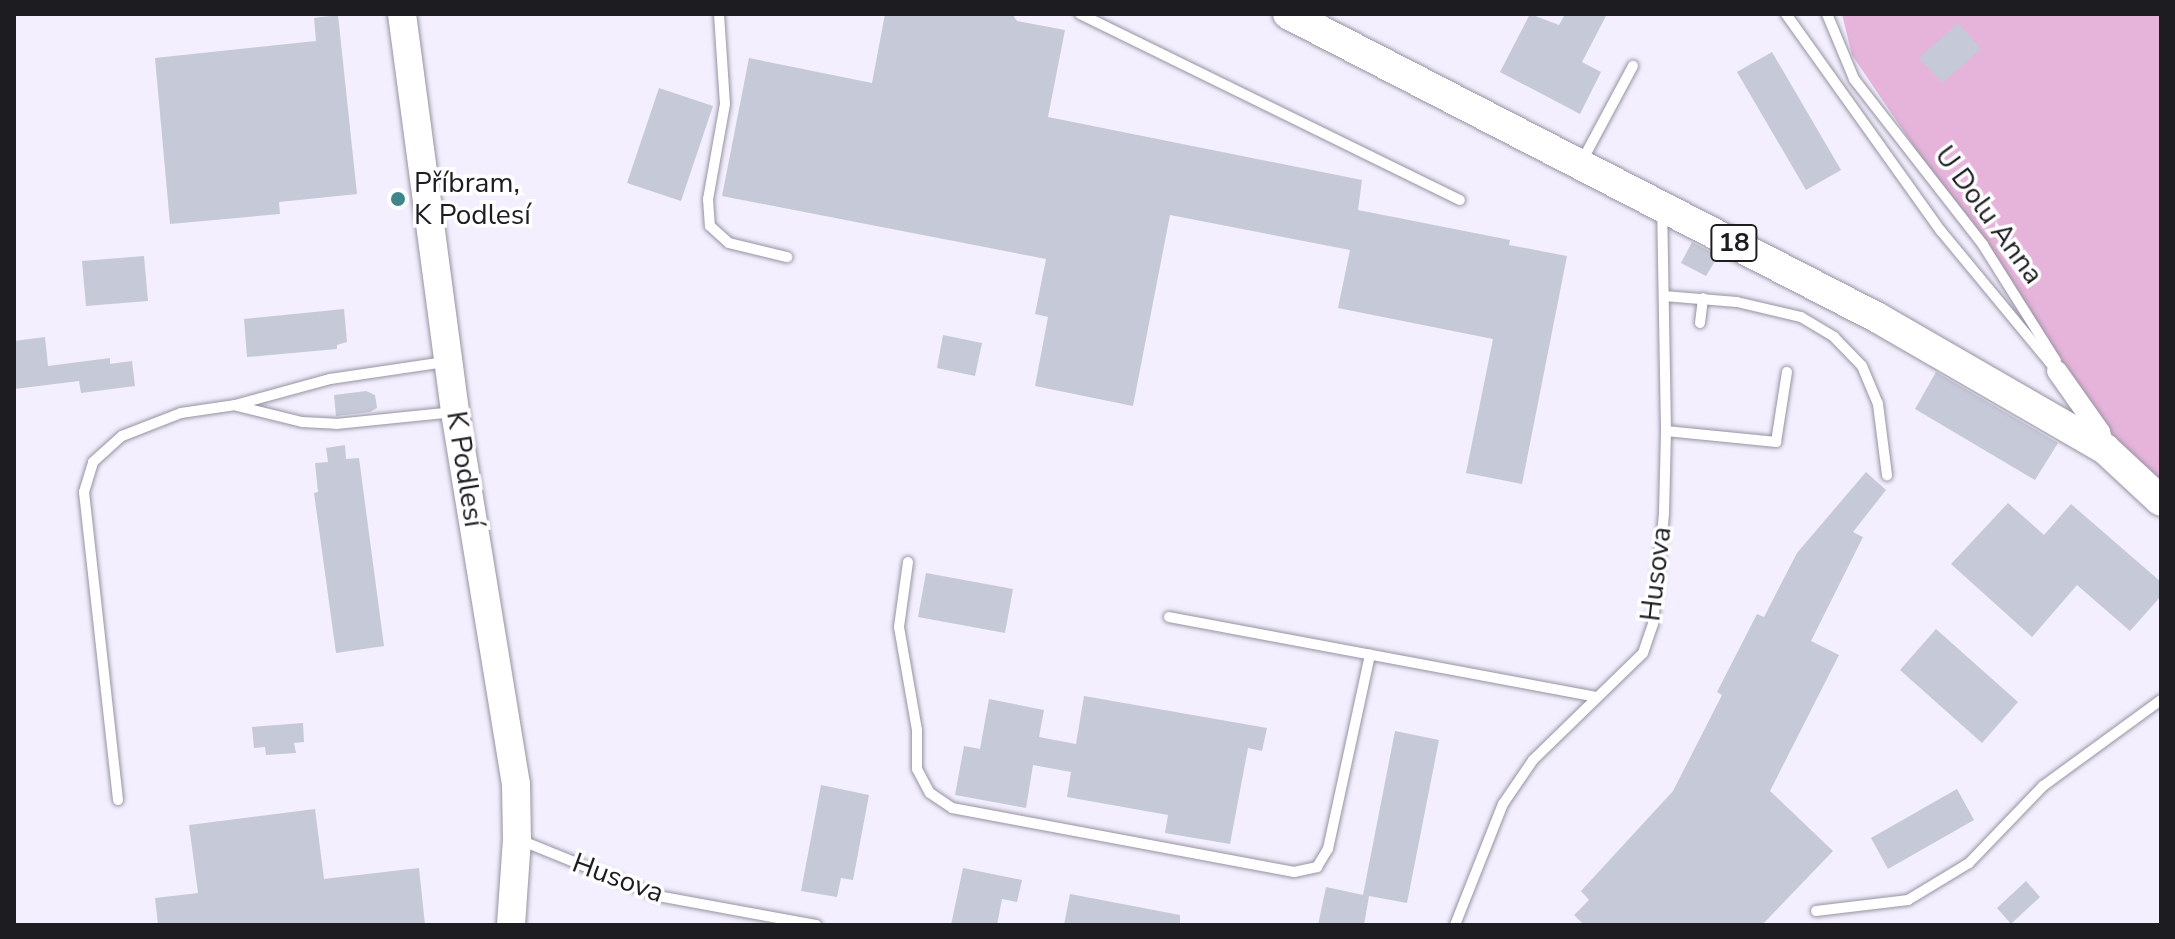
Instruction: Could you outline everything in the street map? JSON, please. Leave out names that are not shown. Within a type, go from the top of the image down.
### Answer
[{"type":"main road","name":"18","points":[[1288,14],[1878,318],[2105,449],[2161,501]]},
{"type":"street","name":"K Podlesí","points":[[402,14],[455,412],[516,784],[517,839],[511,925]]},
{"type":"street","name":"U Dolu Anna","points":[[2057,371],[2100,432],[2105,449]]},
{"type":"lane","points":[[719,14],[725,104],[708,199],[710,226],[729,243],[787,257]]},
{"type":"lane","points":[[1080,14],[1460,200]]},
{"type":"lane","points":[[1786,14],[1941,231],[2057,371]]},
{"type":"lane","name":"U Dolu Anna","points":[[1827,14],[1854,79],[1983,245],[2056,362],[2057,371]]},
{"type":"lane","points":[[1581,163],[1633,66]]},
{"type":"lane","name":"Husova","points":[[1455,925],[1503,804],[1533,760],[1643,653],[1653,624],[1664,513],[1666,431],[1662,205]]},
{"type":"lane","points":[[1664,296],[1703,298],[1801,317],[1834,337],[1862,366],[1878,404],[1887,475]]},
{"type":"lane","points":[[1700,323],[1703,298]]},
{"type":"lane","points":[[118,800],[84,492],[93,462],[122,436],[181,413],[235,405],[330,379],[448,361]]},
{"type":"lane","points":[[1666,431],[1776,442],[1787,372]]},
{"type":"lane","points":[[235,405],[302,422],[336,424],[455,412]]},
{"type":"lane","points":[[908,562],[899,627],[917,730],[917,769],[930,793],[952,808],[1294,872],[1317,867],[1328,849],[1370,654]]},
{"type":"lane","points":[[1169,617],[1597,697]]},
{"type":"lane","points":[[1816,911],[1908,900],[1969,863],[2043,786],[2161,700]]},
{"type":"lane","name":"Husova","points":[[517,839],[658,896],[816,925]]},
{"type":"shaded area","points":[[1842,14],[2161,14],[2161,482],[2110,436],[1852,55]]},
{"type":"building","points":[[885,14],[1012,14],[1017,21],[1065,30],[1048,117],[1362,180],[1358,210],[1510,240],[1509,245],[1567,256],[1522,484],[1466,473],[1493,339],[1338,308],[1350,250],[1170,215],[1133,406],[1035,386],[1048,317],[1035,314],[1046,259],[722,196],[749,58],[872,83]]},
{"type":"building","points":[[1530,14],[1559,25],[1565,14],[1607,14],[1582,62],[1601,72],[1580,114],[1500,72]]},
{"type":"building","points":[[338,15],[357,194],[279,202],[280,214],[170,224],[155,58],[316,41],[314,18]]},
{"type":"building","points":[[1958,23],[1981,49],[1942,83],[1919,58]]},
{"type":"building","points":[[1772,52],[1841,170],[1806,190],[1737,72]]},
{"type":"building","points":[[659,88],[713,106],[681,201],[627,183]]},
{"type":"building","points":[[1692,242],[1718,256],[1706,276],[1681,263]]},
{"type":"building","points":[[144,256],[148,301],[86,306],[82,261]]},
{"type":"building","points":[[344,309],[347,342],[337,345],[337,349],[247,357],[244,319]]},
{"type":"building","points":[[943,335],[982,343],[975,376],[937,368]]},
{"type":"building","points":[[45,337],[48,366],[110,358],[110,364],[132,361],[135,386],[81,393],[79,381],[14,389],[14,341]]},
{"type":"building","points":[[1936,372],[2058,443],[2035,480],[1915,409]]},
{"type":"building","points":[[366,391],[375,395],[377,408],[370,412],[336,416],[334,395]]},
{"type":"building","points":[[345,445],[346,459],[359,458],[384,646],[336,653],[314,493],[318,492],[315,463],[328,462],[326,448]]},
{"type":"building","points":[[1866,472],[1886,490],[1853,532],[1863,537],[1811,641],[1839,655],[1770,791],[1833,851],[1762,925],[1584,925],[1574,915],[1589,900],[1581,891],[1673,791],[1722,695],[1717,692],[1757,614],[1764,617],[1797,553]]},
{"type":"building","points":[[2008,503],[2044,535],[2071,504],[2161,582],[2161,596],[2130,631],[2077,585],[2032,637],[1951,564]]},
{"type":"building","points":[[926,573],[1013,589],[1005,633],[918,617]]},
{"type":"building","points":[[1936,629],[2018,702],[1982,743],[1900,670]]},
{"type":"building","points":[[1084,696],[1267,728],[1262,751],[1248,748],[1230,844],[1165,833],[1168,815],[1067,797],[1071,772],[1033,765],[1026,808],[955,795],[964,746],[980,749],[989,699],[1044,710],[1039,737],[1076,744]]},
{"type":"building","points":[[303,723],[304,742],[294,743],[296,753],[266,755],[265,747],[254,748],[252,727]]},
{"type":"building","points":[[1395,731],[1439,740],[1407,903],[1369,896],[1364,925],[1318,925],[1326,887],[1363,895]]},
{"type":"building","points":[[821,785],[869,795],[853,880],[841,878],[837,897],[801,891]]},
{"type":"building","points":[[1957,789],[1974,820],[1888,869],[1871,838]]},
{"type":"building","points":[[315,809],[324,879],[419,868],[425,925],[158,925],[155,898],[198,893],[189,825]]},
{"type":"building","points":[[963,868],[1022,880],[1017,902],[1002,899],[997,925],[951,925]]},
{"type":"building","points":[[2026,881],[2040,897],[2011,924],[1997,908]]},
{"type":"building","points":[[1070,894],[1180,915],[1180,925],[1064,925]]},
{"type":"place","name":"Příbram, K Podlesí","points":[[398,199]]}]
